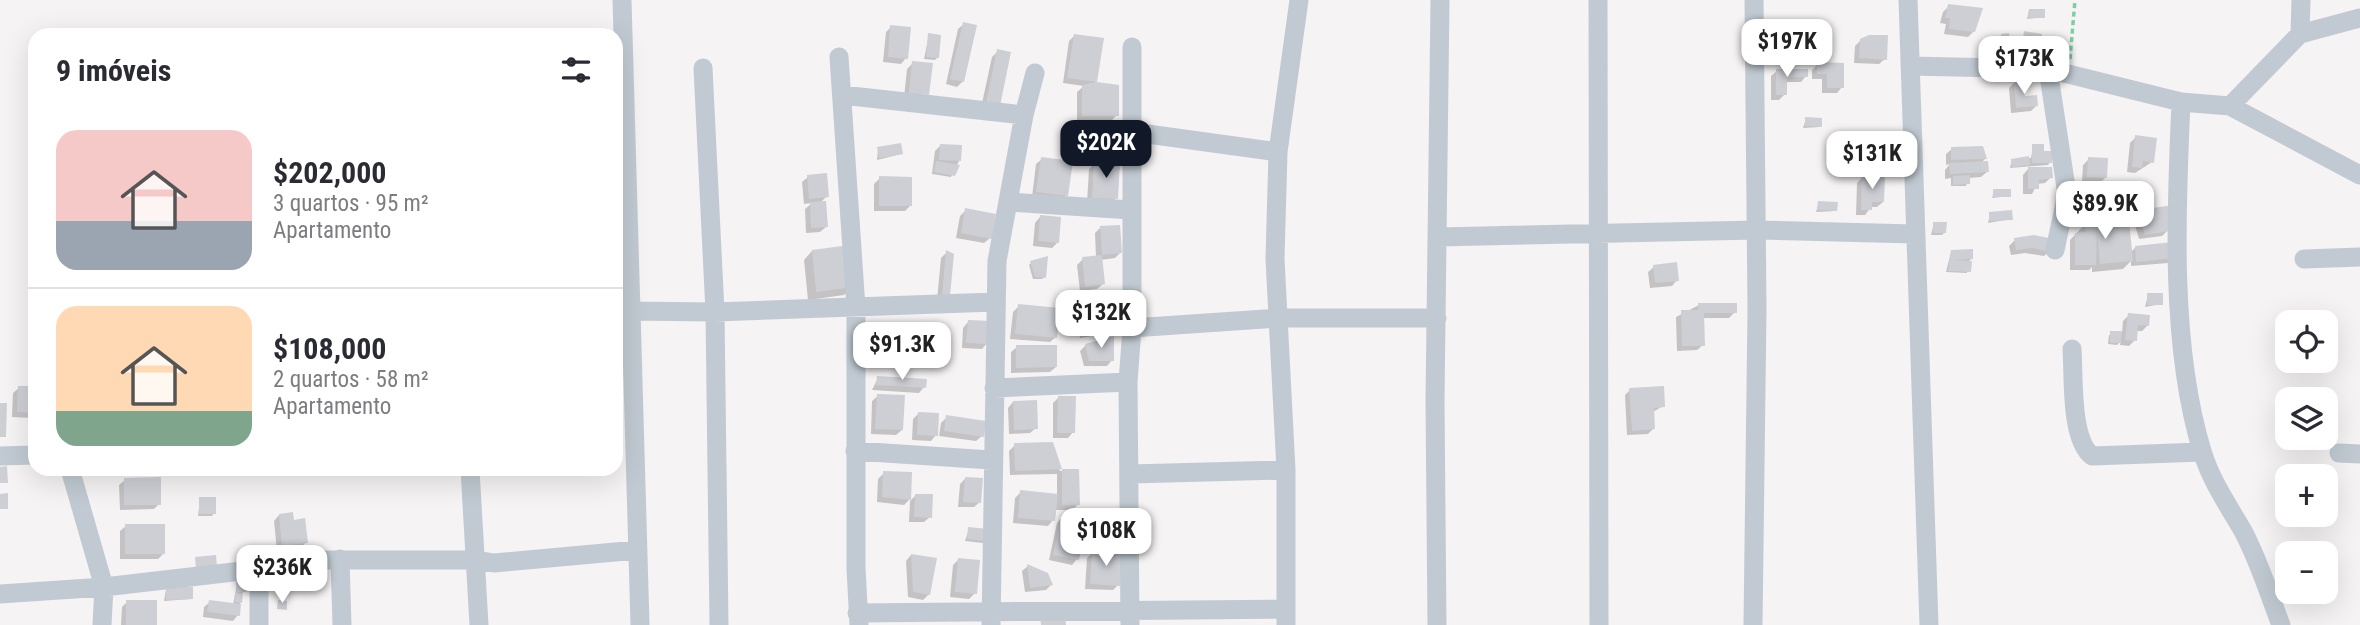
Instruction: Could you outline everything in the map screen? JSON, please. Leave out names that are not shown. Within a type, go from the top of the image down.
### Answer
[{"type":"street","points":[[622,0],[623,28]]},
{"type":"street","points":[[839,57],[856,308],[858,619],[991,618],[1065,613],[1130,617],[1286,617],[1286,470],[1275,259],[1278,152],[1299,0]]},
{"type":"street","points":[[1437,625],[1440,0]]},
{"type":"street","points":[[1598,0],[1596,236],[1599,625]]},
{"type":"street","points":[[1753,625],[1757,230],[1754,0]]},
{"type":"street","points":[[1908,0],[1929,625]]},
{"type":"street","points":[[2300,34],[2301,0]]},
{"type":"street","points":[[2230,106],[2300,34],[2360,18]]},
{"type":"street","points":[[1130,617],[1128,382],[1132,328],[1132,47]]},
{"type":"street","points":[[623,52],[628,311],[639,625]]},
{"type":"street","points":[[1910,66],[2048,69],[2181,102],[2230,106],[2360,175]]},
{"type":"street","points":[[704,68],[715,312],[719,625]]},
{"type":"street","points":[[2048,69],[2067,194],[2055,250]]},
{"type":"street","points":[[991,618],[997,261],[1024,115],[1035,73]]},
{"type":"street","points":[[842,95],[1024,115]]},
{"type":"street","points":[[2181,102],[2179,276],[2191,407],[2202,452],[2215,485],[2254,554],[2281,625]]},
{"type":"street","points":[[1133,132],[1278,152]]},
{"type":"street","points":[[1009,202],[1131,210]]},
{"type":"street","points":[[1438,237],[1596,236],[1757,230],[1914,234]]},
{"type":"street","points":[[2304,259],[2360,257]]},
{"type":"street","points":[[628,311],[715,312],[995,302]]},
{"type":"street","points":[[1132,328],[1279,318],[1437,318]]},
{"type":"street","points":[[2072,349],[2078,435],[2085,450],[2092,456],[2202,452]]},
{"type":"street","points":[[994,388],[1128,382]]},
{"type":"street","points":[[855,451],[992,460]]},
{"type":"street","points":[[2339,453],[2360,454]]},
{"type":"street","points":[[0,456],[28,455]]},
{"type":"street","points":[[1130,474],[1286,470]]},
{"type":"street","points":[[72,476],[103,587],[102,625]]},
{"type":"street","points":[[470,476],[479,625]]},
{"type":"street","points":[[0,594],[103,587],[259,569],[313,559],[476,560],[494,563],[637,550]]},
{"type":"street","points":[[340,559],[342,625]]},
{"type":"street","points":[[259,569],[260,625]]},
{"type":"path","points":[[2069,75],[2075,0]]},
{"type":"building","points":[[1948,4],[1983,8],[1975,32],[1949,29],[1950,18],[1945,18]]},
{"type":"building","points":[[2029,9],[2045,9],[2045,18],[2028,18]]},
{"type":"building","points":[[963,22],[977,25],[964,82],[950,79]]},
{"type":"building","points":[[890,25],[911,27],[908,59],[888,57]]},
{"type":"building","points":[[2024,31],[2042,34],[2041,42],[2023,39]]},
{"type":"building","points":[[928,33],[941,35],[939,58],[926,57]]},
{"type":"building","points":[[2009,33],[2010,42],[2002,43],[2001,34]]},
{"type":"building","points":[[1074,34],[1104,38],[1097,82],[1067,78]]},
{"type":"building","points":[[1869,35],[1888,35],[1887,60],[1859,58],[1860,39]]},
{"type":"building","points":[[2023,41],[2043,43],[2042,54],[2022,53]]},
{"type":"building","points":[[2000,47],[2010,47],[2010,62],[2000,62]]},
{"type":"building","points":[[997,49],[1011,52],[1000,106],[986,103]]},
{"type":"building","points":[[912,61],[933,63],[929,95],[909,93]]},
{"type":"building","points":[[1817,62],[1844,63],[1844,88],[1827,88],[1827,74],[1817,74]]},
{"type":"building","points":[[1776,69],[1808,69],[1808,77],[1787,77],[1787,95],[1776,95]]},
{"type":"building","points":[[2024,80],[2025,96],[2037,95],[2038,106],[2016,108],[2014,81]]},
{"type":"building","points":[[1097,82],[1119,85],[1119,116],[1082,116],[1082,85]]},
{"type":"building","points":[[1805,117],[1822,118],[1822,127],[1805,126]]},
{"type":"building","points":[[1845,131],[1858,131],[1858,167],[1844,166]]},
{"type":"building","points":[[2135,135],[2157,138],[2154,163],[2143,161],[2142,168],[2132,167]]},
{"type":"building","points":[[901,143],[903,154],[879,158],[877,147]]},
{"type":"building","points":[[940,144],[962,145],[961,161],[939,160]]},
{"type":"building","points":[[2032,144],[2044,144],[2044,151],[2052,151],[2052,163],[2032,163]]},
{"type":"building","points":[[1983,146],[1987,159],[1951,160],[1951,147]]},
{"type":"building","points":[[2029,156],[2030,165],[2012,167],[2011,159]]},
{"type":"building","points":[[1041,157],[1073,161],[1068,196],[1036,192]]},
{"type":"building","points":[[2088,157],[2108,158],[2107,178],[2087,177]]},
{"type":"building","points":[[936,161],[960,165],[955,176],[934,172]]},
{"type":"building","points":[[1094,161],[1120,162],[1118,199],[1092,198]]},
{"type":"building","points":[[1988,161],[1989,172],[1950,174],[1949,163]]},
{"type":"building","points":[[2028,167],[2052,167],[2053,178],[2039,180],[2039,189],[2028,189]]},
{"type":"building","points":[[827,173],[829,197],[809,199],[807,175]]},
{"type":"building","points":[[1970,175],[1970,184],[1953,185],[1953,176]]},
{"type":"building","points":[[879,176],[912,177],[912,206],[879,206]]},
{"type":"building","points":[[1862,176],[1885,176],[1884,202],[1872,202],[1872,210],[1861,210]]},
{"type":"building","points":[[1993,189],[2011,189],[2011,197],[1993,197]]},
{"type":"building","points":[[826,201],[828,227],[811,228],[810,202]]},
{"type":"building","points":[[1818,201],[1838,202],[1837,211],[1817,210]]},
{"type":"building","points":[[2174,205],[2170,231],[2145,235],[2138,210]]},
{"type":"building","points":[[965,208],[996,214],[992,239],[961,233]]},
{"type":"building","points":[[2012,210],[2013,220],[1989,221],[1989,212]]},
{"type":"building","points":[[2128,210],[2133,261],[2100,264],[2097,231],[2096,265],[2075,265],[2075,233],[2086,232],[2085,222],[2115,219],[2114,212]]},
{"type":"building","points":[[1040,215],[1061,217],[1059,243],[1038,241]]},
{"type":"building","points":[[1933,222],[1947,222],[1946,233],[1933,233]]},
{"type":"building","points":[[1120,225],[1122,253],[1102,255],[1100,226]]},
{"type":"building","points":[[2034,235],[2054,239],[2052,252],[2032,248],[2016,250],[2014,238]]},
{"type":"building","points":[[2173,242],[2175,258],[2136,262],[2135,246]]},
{"type":"building","points":[[850,245],[854,287],[816,292],[812,250]]},
{"type":"building","points":[[1973,249],[1973,259],[1953,260],[1972,261],[1971,272],[1948,271],[1951,250]]},
{"type":"building","points":[[946,250],[954,254],[950,296],[942,295]]},
{"type":"building","points":[[1102,255],[1105,284],[1085,287],[1082,257]]},
{"type":"building","points":[[1048,256],[1046,278],[1035,277],[1030,261]]},
{"type":"building","points":[[1677,262],[1679,281],[1655,283],[1653,265]]},
{"type":"building","points":[[2147,293],[2163,293],[2163,305],[2147,305]]},
{"type":"building","points":[[1111,303],[1115,328],[1085,333],[1081,309]]},
{"type":"building","points":[[1698,303],[1737,303],[1737,313],[1704,313],[1705,346],[1682,346],[1681,310],[1698,310]]},
{"type":"building","points":[[1018,304],[1060,308],[1057,338],[1015,334]]},
{"type":"building","points":[[2128,313],[2150,315],[2149,326],[2138,325],[2137,341],[2125,340]]},
{"type":"building","points":[[968,320],[990,321],[989,344],[966,343]]},
{"type":"building","points":[[946,327],[948,359],[922,360],[921,329]]},
{"type":"building","points":[[2110,331],[2122,331],[2121,343],[2110,343]]},
{"type":"building","points":[[1114,336],[1114,361],[1089,361],[1085,344]]},
{"type":"building","points":[[1016,345],[1057,345],[1057,367],[1016,368]]},
{"type":"building","points":[[877,376],[927,379],[926,388],[876,385]]},
{"type":"building","points":[[18,386],[28,386],[28,413],[17,412]]},
{"type":"building","points":[[1664,386],[1665,407],[1654,408],[1655,429],[1632,431],[1629,388]]},
{"type":"building","points":[[877,394],[905,395],[903,430],[875,429]]},
{"type":"building","points":[[1058,396],[1076,396],[1075,433],[1057,433]]},
{"type":"building","points":[[1037,400],[1038,429],[1014,430],[1013,401]]},
{"type":"building","points":[[0,403],[7,403],[6,437],[0,437]]},
{"type":"building","points":[[918,412],[939,413],[938,436],[917,435]]},
{"type":"building","points":[[946,415],[986,421],[984,437],[944,431]]},
{"type":"building","points":[[1053,442],[1062,469],[1015,471],[1014,443]]},
{"type":"building","points":[[7,466],[8,483],[0,483],[0,467]]},
{"type":"building","points":[[1062,469],[1079,469],[1080,505],[1062,505]]},
{"type":"building","points":[[883,471],[912,472],[911,500],[882,497]]},
{"type":"building","points":[[161,477],[161,505],[124,505],[124,478]]},
{"type":"building","points":[[965,477],[983,478],[981,503],[963,502]]},
{"type":"building","points":[[1020,490],[1058,494],[1055,521],[1018,518]]},
{"type":"building","points":[[8,493],[8,509],[0,509],[0,494]]},
{"type":"building","points":[[915,494],[933,494],[932,518],[914,517]]},
{"type":"building","points":[[199,497],[216,497],[216,514],[199,514]]},
{"type":"building","points":[[293,512],[294,520],[305,518],[308,543],[282,546],[279,514]]},
{"type":"building","points":[[1062,515],[1087,520],[1079,560],[1053,555]]},
{"type":"building","points":[[125,524],[165,524],[165,554],[125,554]]},
{"type":"building","points":[[968,527],[988,529],[987,541],[967,539]]},
{"type":"building","points":[[1092,551],[1122,552],[1120,586],[1090,584]]},
{"type":"building","points":[[911,554],[937,558],[930,595],[913,592]]},
{"type":"building","points":[[216,555],[217,568],[196,570],[195,557]]},
{"type":"building","points":[[958,558],[980,560],[977,594],[955,592]]},
{"type":"building","points":[[1027,564],[1048,573],[1053,585],[1030,588]]},
{"type":"building","points":[[251,581],[252,591],[237,592],[236,582]]},
{"type":"building","points":[[166,587],[193,587],[193,599],[166,600]]},
{"type":"building","points":[[236,593],[243,594],[242,603],[235,602]]},
{"type":"building","points":[[126,600],[157,600],[157,625],[126,625]]},
{"type":"building","points":[[209,600],[241,604],[240,616],[207,612]]},
{"type":"building","points":[[278,600],[287,601],[287,610],[277,609]]},
{"type":"building","points":[[1065,613],[1066,625],[1041,625],[1040,615]]}]
